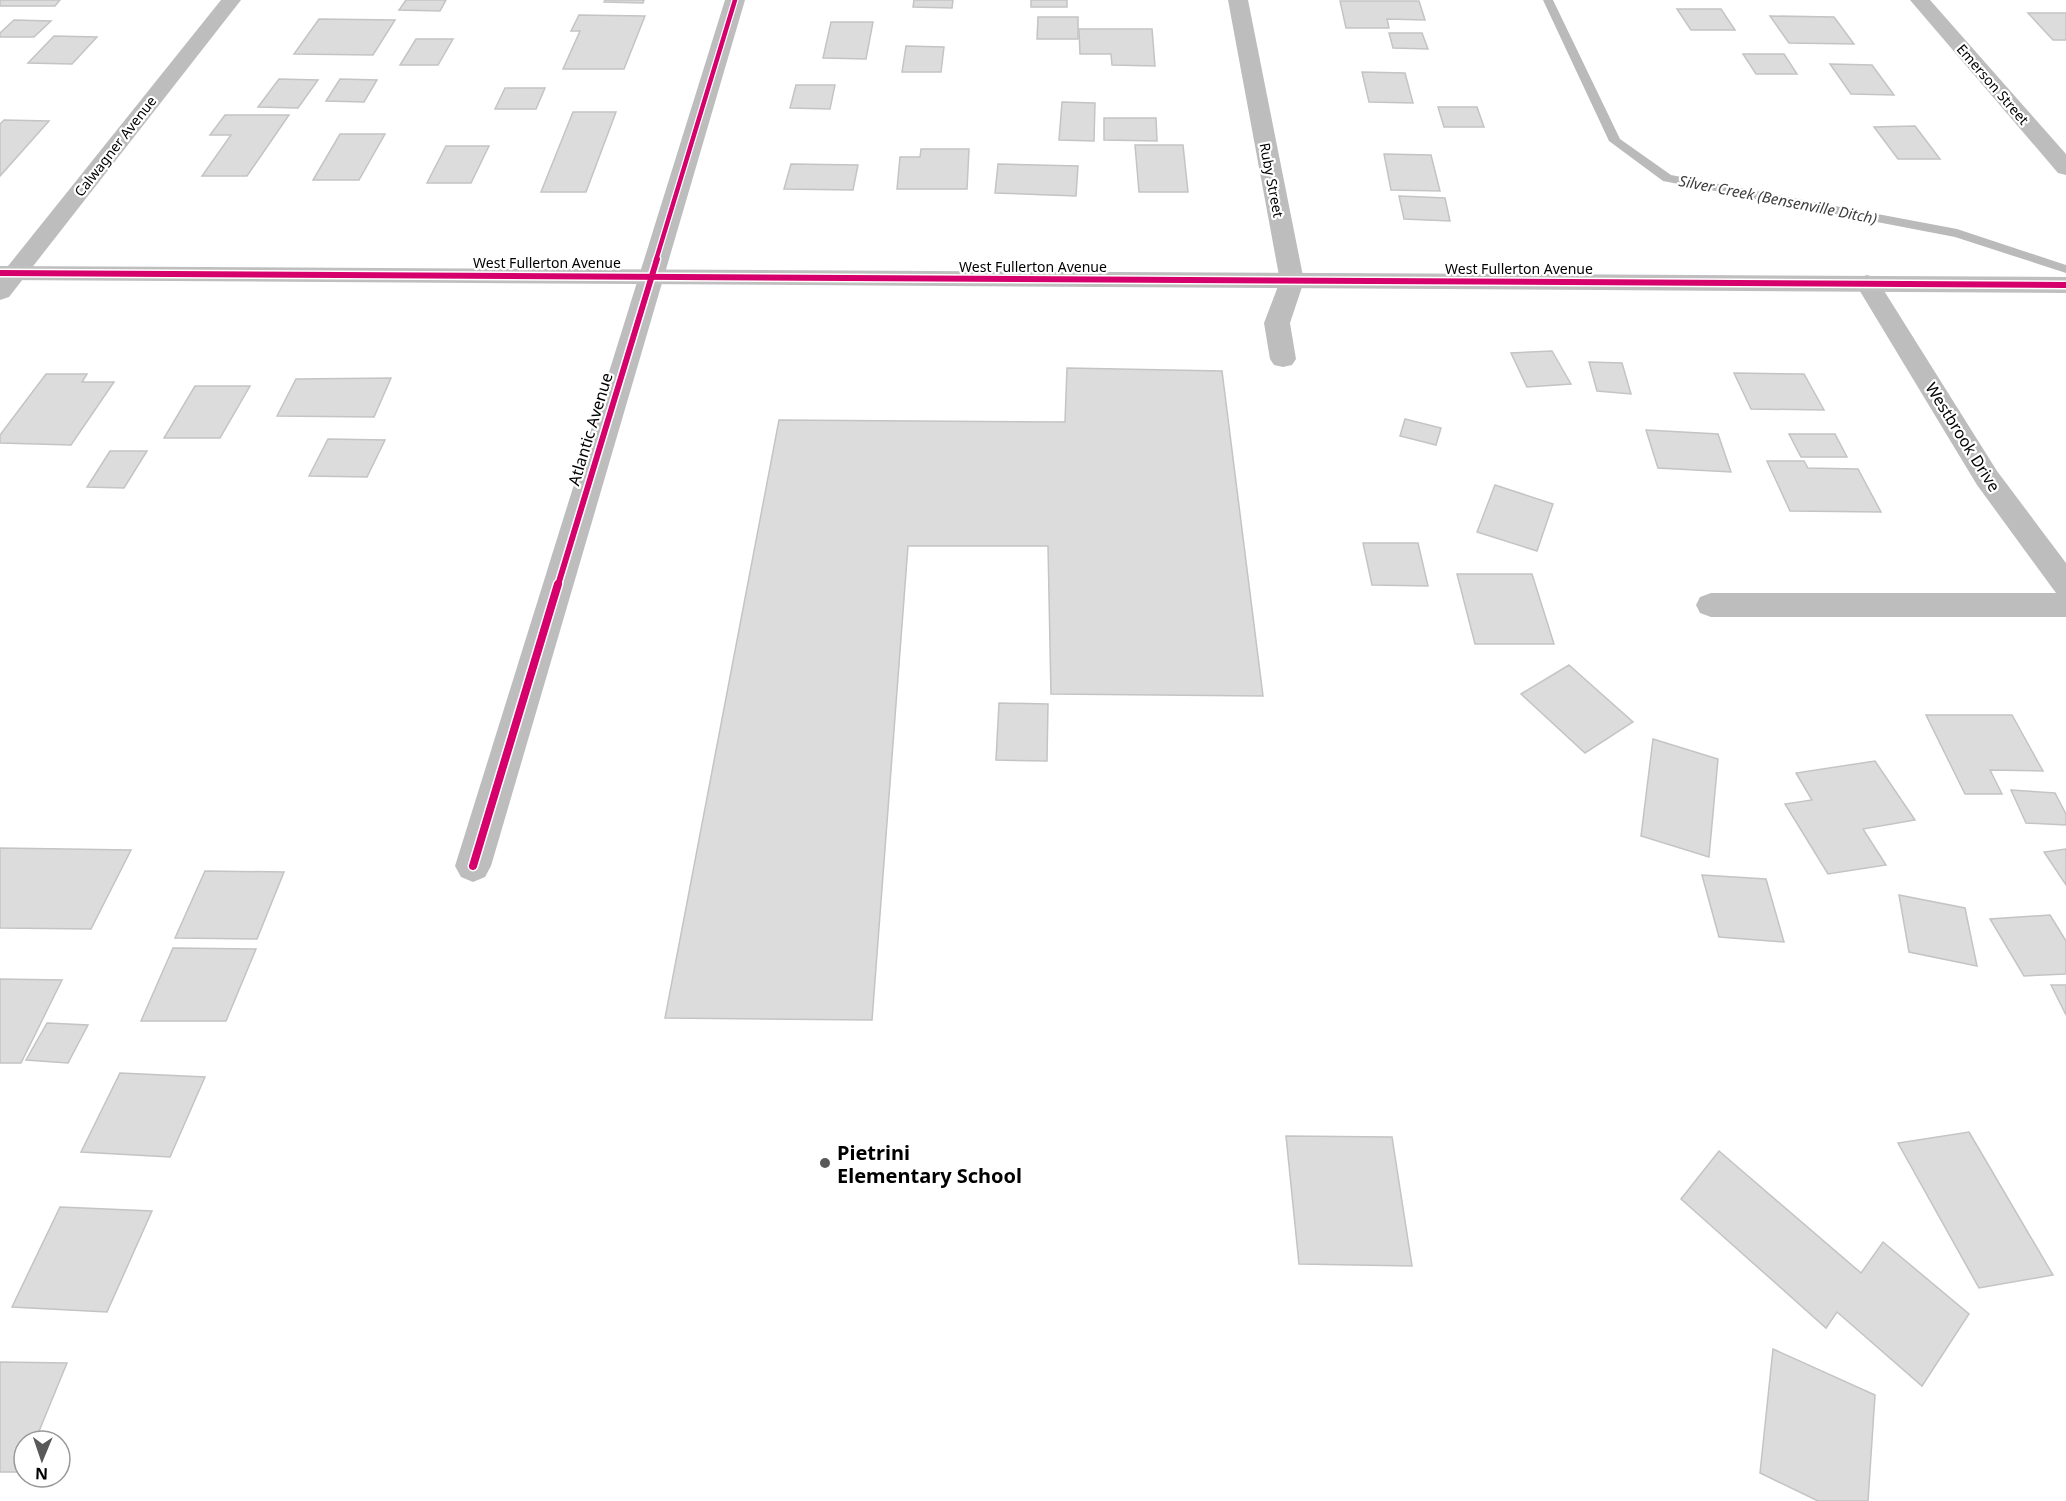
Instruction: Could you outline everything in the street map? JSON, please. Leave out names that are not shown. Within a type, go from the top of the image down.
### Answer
[{"type":"street","name":"Calwagner Avenue","points":[[0,292],[7,273],[231,0]]},
{"type":"street","name":"Atlantic Avenue","points":[[473,866],[735,0]]},
{"type":"street","name":"Ruby Street","points":[[1238,0],[1292,281]]},
{"type":"street","name":"Emerson Street","points":[[1920,0],[2066,168]]},
{"type":"street","name":"West Fullerton Avenue","points":[[7,273],[2066,285]]},
{"type":"street","points":[[1283,359],[1277,323],[1292,281]]},
{"type":"street","name":"Westbrook Drive","points":[[1867,283],[1987,478],[2066,585]]},
{"type":"street","points":[[1711,605],[2066,605]]},
{"type":"building","points":[[0,0],[60,0],[55,6],[0,6]]},
{"type":"building","points":[[406,0],[446,0],[440,11],[399,10]]},
{"type":"building","points":[[605,0],[644,0],[643,3],[604,2]]},
{"type":"building","points":[[914,0],[953,0],[952,8],[913,7]]},
{"type":"building","points":[[1031,0],[1067,0],[1067,7],[1031,7]]},
{"type":"building","points":[[1340,1],[1419,1],[1425,20],[1387,19],[1389,28],[1346,28]]},
{"type":"building","points":[[1677,9],[1721,9],[1735,30],[1691,30]]},
{"type":"building","points":[[2028,13],[2066,13],[2066,40],[2053,40]]},
{"type":"building","points":[[579,15],[645,16],[624,69],[563,69],[580,31],[571,31]]},
{"type":"building","points":[[1770,16],[1834,17],[1854,44],[1789,43]]},
{"type":"building","points":[[1038,17],[1078,17],[1078,39],[1037,39]]},
{"type":"building","points":[[319,19],[395,20],[373,55],[294,54]]},
{"type":"building","points":[[14,20],[51,21],[34,37],[0,37],[0,33]]},
{"type":"building","points":[[831,22],[873,22],[866,59],[823,58]]},
{"type":"building","points":[[1079,29],[1152,29],[1155,66],[1112,65],[1111,54],[1080,54]]},
{"type":"building","points":[[1389,33],[1422,33],[1428,49],[1393,48]]},
{"type":"building","points":[[54,36],[97,37],[72,64],[28,63]]},
{"type":"building","points":[[416,39],[453,39],[438,65],[400,65]]},
{"type":"building","points":[[906,46],[944,47],[941,72],[902,72]]},
{"type":"building","points":[[1743,54],[1784,54],[1797,74],[1756,74]]},
{"type":"building","points":[[1830,64],[1872,65],[1894,95],[1851,94]]},
{"type":"building","points":[[1362,72],[1405,73],[1413,103],[1369,102]]},
{"type":"building","points":[[279,79],[318,80],[298,108],[258,107]]},
{"type":"building","points":[[340,79],[377,80],[364,102],[326,101]]},
{"type":"building","points":[[796,85],[835,85],[830,109],[790,108]]},
{"type":"building","points":[[505,88],[545,88],[536,109],[495,109]]},
{"type":"building","points":[[1062,102],[1095,103],[1094,141],[1059,140]]},
{"type":"building","points":[[1438,107],[1477,107],[1484,127],[1444,127]]},
{"type":"building","points":[[573,112],[616,112],[586,192],[541,192]]},
{"type":"building","points":[[225,115],[289,115],[247,176],[202,176],[231,135],[210,135]]},
{"type":"building","points":[[1104,118],[1156,118],[1157,141],[1104,140]]},
{"type":"building","points":[[4,120],[49,121],[0,176],[0,124]]},
{"type":"building","points":[[1915,126],[1940,159],[1898,159],[1874,127]]},
{"type":"building","points":[[340,134],[385,134],[359,180],[313,180]]},
{"type":"building","points":[[1135,145],[1183,145],[1188,192],[1139,192]]},
{"type":"building","points":[[446,146],[489,146],[471,183],[427,183]]},
{"type":"building","points":[[921,149],[969,149],[967,189],[897,189],[900,157],[920,157]]},
{"type":"building","points":[[1384,154],[1431,155],[1440,191],[1391,190]]},
{"type":"building","points":[[791,164],[858,165],[853,190],[784,189]]},
{"type":"building","points":[[998,164],[1078,166],[1076,196],[995,193]]},
{"type":"building","points":[[1399,196],[1445,198],[1450,221],[1404,219]]},
{"type":"building","points":[[1552,351],[1571,384],[1527,387],[1511,353]]},
{"type":"building","points":[[1589,362],[1622,363],[1631,394],[1597,391]]},
{"type":"building","points":[[1067,368],[1222,371],[1263,696],[1051,694],[1048,546],[908,546],[872,1020],[665,1018],[779,420],[1065,422]]},
{"type":"building","points":[[1734,373],[1804,374],[1824,410],[1751,409]]},
{"type":"building","points":[[46,374],[87,374],[82,382],[114,382],[71,445],[0,443],[0,435]]},
{"type":"building","points":[[391,378],[374,417],[277,416],[296,379]]},
{"type":"building","points":[[195,386],[250,386],[220,438],[164,438]]},
{"type":"building","points":[[1405,419],[1441,428],[1436,445],[1400,436]]},
{"type":"building","points":[[1646,430],[1718,434],[1731,472],[1658,468]]},
{"type":"building","points":[[1789,434],[1835,434],[1847,457],[1801,457]]},
{"type":"building","points":[[328,439],[385,440],[367,477],[309,476]]},
{"type":"building","points":[[110,451],[147,451],[124,488],[87,487]]},
{"type":"building","points":[[1767,461],[1804,461],[1808,468],[1858,469],[1881,512],[1790,511]]},
{"type":"building","points":[[1495,485],[1553,504],[1537,551],[1477,532]]},
{"type":"building","points":[[1363,543],[1418,543],[1428,586],[1372,585]]},
{"type":"building","points":[[1457,574],[1532,574],[1554,644],[1475,644]]},
{"type":"building","points":[[1569,665],[1633,722],[1585,753],[1521,694]]},
{"type":"building","points":[[999,703],[1048,704],[1047,761],[996,760]]},
{"type":"building","points":[[1926,715],[2012,715],[2043,771],[1990,770],[2002,794],[1965,794]]},
{"type":"building","points":[[1653,739],[1718,759],[1709,857],[1641,836]]},
{"type":"building","points":[[1875,761],[1915,820],[1863,829],[1886,865],[1828,874],[1785,804],[1812,800],[1796,773]]},
{"type":"building","points":[[2011,790],[2055,793],[2066,814],[2066,825],[2026,823]]},
{"type":"building","points":[[0,848],[131,850],[91,929],[0,928]]},
{"type":"building","points":[[2066,849],[2066,885],[2044,852]]},
{"type":"building","points":[[205,871],[284,872],[257,939],[175,938]]},
{"type":"building","points":[[1702,875],[1766,879],[1784,942],[1719,937]]},
{"type":"building","points":[[1899,895],[1965,908],[1977,966],[1909,952]]},
{"type":"building","points":[[2050,915],[2066,941],[2066,974],[2024,976],[1990,919]]},
{"type":"building","points":[[173,948],[256,949],[226,1021],[141,1021]]},
{"type":"building","points":[[0,979],[62,980],[21,1063],[0,1063]]},
{"type":"building","points":[[2051,985],[2066,985],[2066,1015]]},
{"type":"building","points":[[47,1023],[88,1025],[68,1063],[26,1060]]},
{"type":"building","points":[[120,1073],[205,1077],[170,1157],[81,1152]]},
{"type":"building","points":[[1969,1132],[2053,1275],[1979,1288],[1898,1143]]},
{"type":"building","points":[[1286,1136],[1392,1137],[1412,1266],[1299,1264]]},
{"type":"building","points":[[1719,1151],[1861,1273],[1883,1242],[1969,1314],[1922,1386],[1837,1312],[1826,1328],[1681,1199]]},
{"type":"building","points":[[60,1207],[152,1211],[107,1312],[12,1307]]},
{"type":"building","points":[[1773,1349],[1875,1395],[1868,1501],[1818,1501],[1760,1473]]},
{"type":"building","points":[[0,1362],[67,1363],[40,1429],[12,1429],[12,1472],[0,1472]]},
{"type":"waterway","name":"Silver Creek (Bensenville Ditch)","points":[[1548,0],[1615,141],[1667,178],[1957,233],[2066,269]]},
{"type":"cycle path","points":[[473,866],[735,0]]},
{"type":"cycle path","points":[[0,273],[2066,285]]},
{"type":"place","name":"Pietrini Elementary School","points":[[825,1163]]}]
